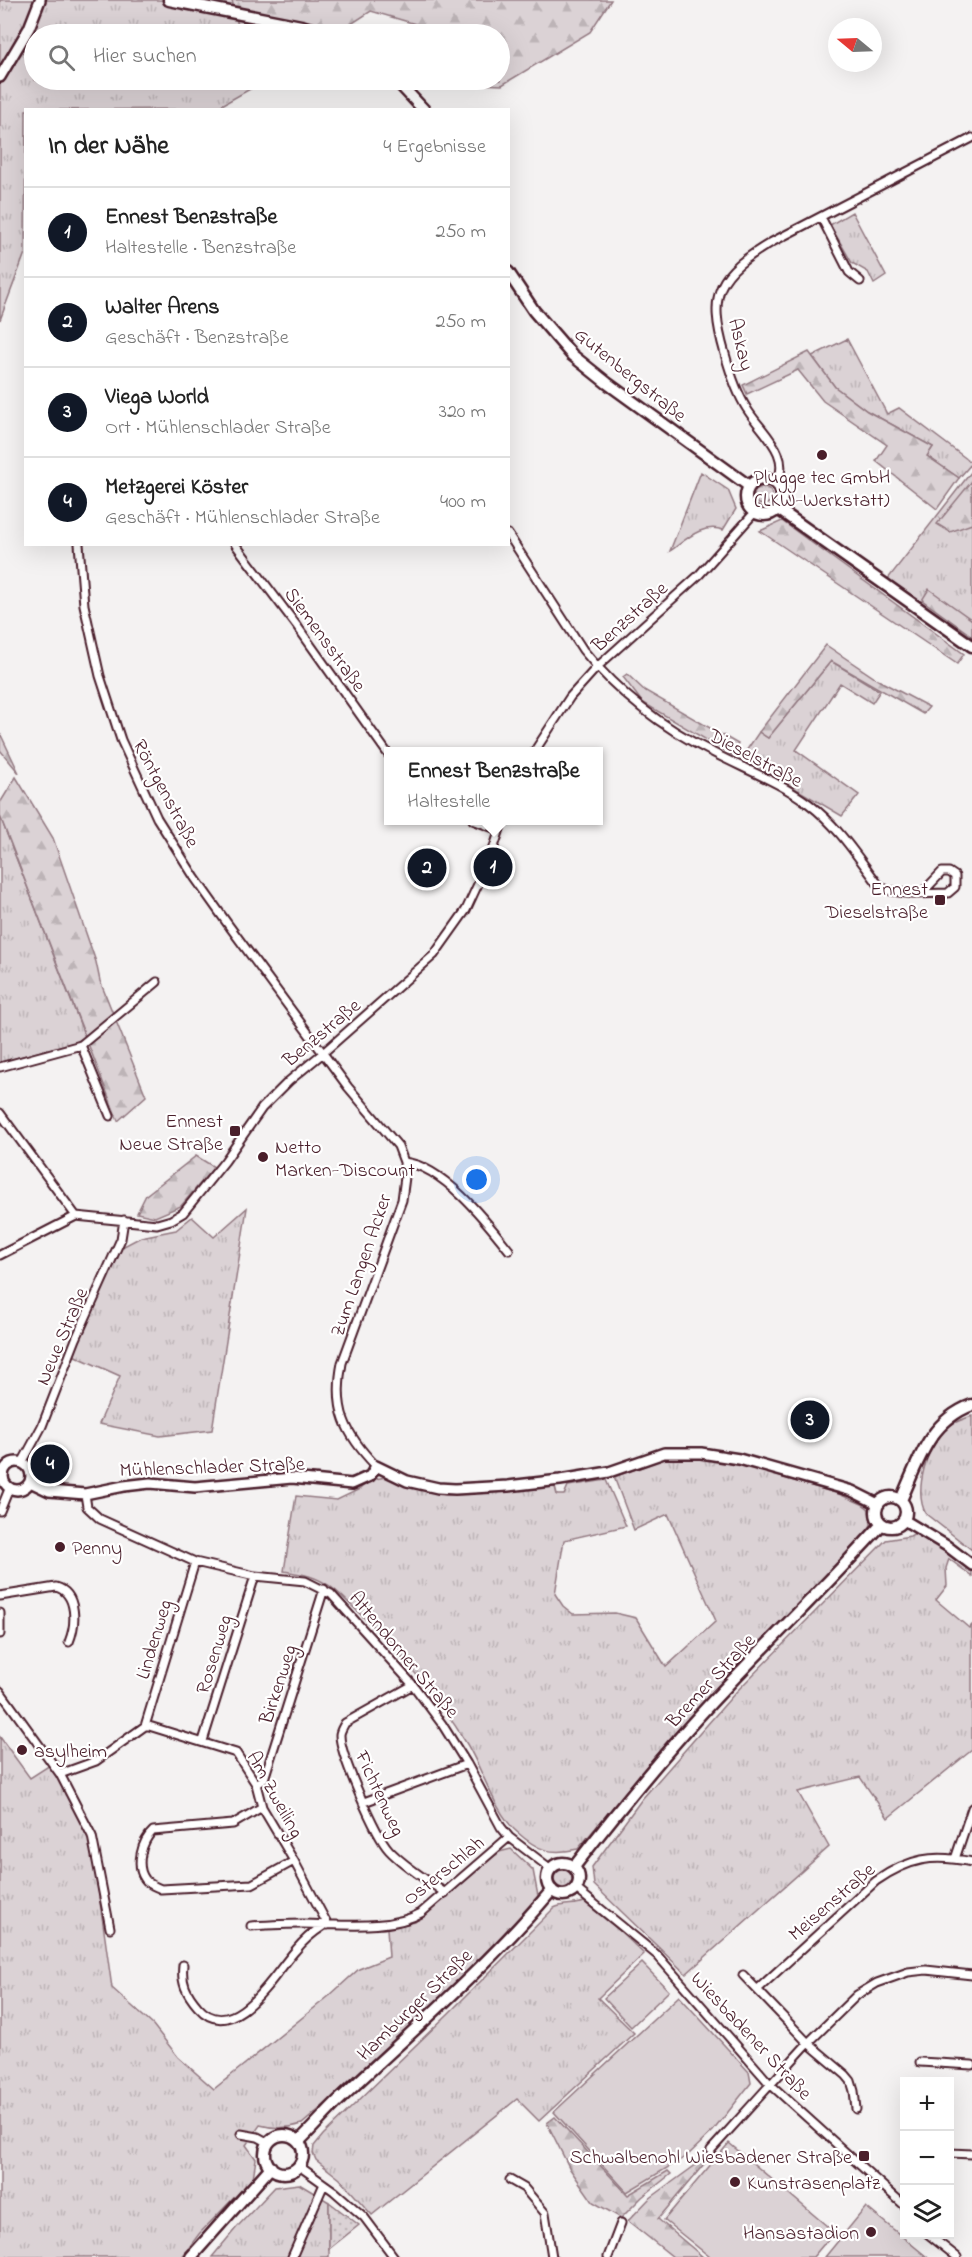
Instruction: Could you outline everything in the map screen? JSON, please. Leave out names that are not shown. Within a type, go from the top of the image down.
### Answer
[{"type":"main road","points":[[169,0],[291,24]]},
{"type":"main road","points":[[405,90],[422,108]]},
{"type":"main road","name":"Gutenbergstraße","points":[[510,275],[534,311],[572,355],[749,486]]},
{"type":"main road","points":[[762,478],[776,483],[782,497],[778,509],[764,515],[748,506],[746,500],[749,486],[762,478]]},
{"type":"main road","points":[[778,509],[972,646]]},
{"type":"main road","points":[[901,1500],[926,1445],[941,1425],[956,1412],[972,1406]]},
{"type":"main road","points":[[887,1497],[901,1500],[906,1507],[904,1520],[897,1527],[886,1527],[876,1516],[878,1504],[887,1497]]},
{"type":"main road","name":"Bremer Straße","points":[[573,1868],[662,1758],[726,1686],[853,1557],[882,1524]]},
{"type":"main road","points":[[562,1863],[573,1868],[578,1878],[575,1888],[566,1894],[558,1894],[552,1890],[547,1877],[551,1869],[562,1863]]},
{"type":"main road","name":"Hamburger Straße","points":[[298,2141],[435,2012],[552,1890]]},
{"type":"main road","points":[[287,2135],[298,2141],[303,2153],[299,2166],[290,2173],[284,2174],[271,2167],[265,2153],[269,2143],[287,2135]]},
{"type":"main road","points":[[191,2257],[271,2167]]},
{"type":"street","points":[[30,24],[40,0]]},
{"type":"street","points":[[0,76],[24,35]]},
{"type":"street","name":"Askay","points":[[776,483],[782,474],[782,464],[777,449],[746,407],[731,375],[720,335],[716,307],[726,277],[747,256],[972,138]]},
{"type":"street","points":[[821,217],[849,272],[860,280]]},
{"type":"street","name":"Benzstraße","points":[[537,747],[570,697],[597,667],[699,575],[755,512]]},
{"type":"street","points":[[510,537],[583,650],[597,667]]},
{"type":"street","name":"Röntgenstraße","points":[[79,546],[84,604],[100,676],[121,740],[157,818],[195,878],[323,1053]]},
{"type":"street","name":"Siemensstraße","points":[[237,546],[384,748]]},
{"type":"street","name":"Dieselstraße","points":[[597,667],[637,706],[660,723],[785,788],[810,805],[838,831],[878,884],[886,890],[900,893],[922,893],[948,893],[955,887],[956,879],[953,874],[942,872],[922,893]]},
{"type":"street","points":[[486,825],[499,830]]},
{"type":"street","name":"Benzstraße","points":[[76,1216],[157,1224],[183,1213],[225,1161],[262,1107],[434,955],[466,910],[490,856],[500,825]]},
{"type":"street","points":[[0,1067],[81,1045],[157,982]]},
{"type":"street","points":[[81,1045],[110,1116]]},
{"type":"street","points":[[323,1053],[348,1087],[398,1146],[404,1162],[416,1163],[468,1201],[510,1250]]},
{"type":"street","points":[[0,1113],[76,1216],[0,1255]]},
{"type":"street","name":"Zum Langen Acker","points":[[376,1466],[353,1440],[345,1426],[340,1408],[339,1378],[342,1363],[402,1200],[404,1162]]},
{"type":"street","name":"Neue Straße","points":[[22,1462],[42,1426],[76,1340],[121,1239],[124,1220]]},
{"type":"street","points":[[376,1466],[407,1481],[438,1488],[455,1489],[560,1480],[603,1473],[664,1453],[701,1453],[740,1459],[841,1488],[878,1504]]},
{"type":"street","points":[[13,1462],[22,1462],[30,1470],[30,1482],[22,1490],[9,1489],[3,1480],[2,1468],[13,1462]]},
{"type":"street","name":"Mühlenschlader Straße","points":[[30,1482],[49,1491],[85,1494],[150,1483],[195,1487],[292,1478],[352,1484],[370,1476],[376,1466]]},
{"type":"street","points":[[0,1511],[9,1489]]},
{"type":"street","name":"Attendorner Straße","points":[[85,1494],[87,1507],[100,1519],[195,1562],[255,1576],[305,1581],[324,1589],[378,1644],[413,1685],[442,1724],[509,1837],[551,1869]]},
{"type":"street","points":[[904,1520],[947,1546],[972,1565]]},
{"type":"street","name":"Lindenweg","points":[[145,1726],[195,1562]]},
{"type":"street","name":"Rosenweg","points":[[203,1742],[255,1576]]},
{"type":"street","points":[[0,1596],[56,1587],[63,1588],[72,1600],[73,1631],[69,1642]]},
{"type":"street","name":"Birkenweg","points":[[256,1784],[264,1779],[324,1589]]},
{"type":"street","points":[[0,1613],[0,1634]]},
{"type":"street","name":"Fichtenweg","points":[[413,1685],[345,1723],[339,1733],[343,1755],[387,1848],[398,1859],[445,1893]]},
{"type":"street","points":[[0,1691],[60,1774],[92,1836],[110,1928]]},
{"type":"street","points":[[60,1774],[96,1761],[145,1726]]},
{"type":"street","name":"Am Zweiling","points":[[145,1726],[236,1753],[256,1784],[262,1807],[294,1861],[326,1925]]},
{"type":"street","points":[[364,1802],[467,1764]]},
{"type":"street","points":[[262,1807],[233,1824],[153,1831],[142,1845],[143,1878],[150,1885],[161,1888],[252,1884],[294,1861]]},
{"type":"street","points":[[955,1858],[972,1808]]},
{"type":"street","name":"Osterschlah","points":[[251,1926],[396,1922],[411,1919],[445,1893],[509,1837]]},
{"type":"street","name":"Meisenstraße","points":[[758,1989],[876,1881],[890,1871],[921,1859],[938,1857],[972,1862]]},
{"type":"street","name":"Wiesbadener Straße","points":[[575,1888],[657,1955],[770,2084],[900,2201]]},
{"type":"street","points":[[183,1965],[182,1979],[191,1998],[203,2012],[220,2018],[232,2017],[249,2006],[295,1951],[314,1932],[326,1925]]},
{"type":"street","points":[[711,2150],[808,2043],[857,1995],[877,1983],[908,1972],[926,1970],[972,1975]]},
{"type":"street","points":[[743,1975],[808,2043],[851,2081],[856,2109]]},
{"type":"street","points":[[920,2062],[972,2065]]},
{"type":"street","points":[[241,2134],[258,2137],[269,2143]]},
{"type":"street","points":[[954,2153],[972,2154]]},
{"type":"street","points":[[299,2166],[364,2217],[394,2257]]},
{"type":"street","points":[[510,2180],[524,2188],[545,2213],[552,2257]]},
{"type":"street","points":[[292,2257],[324,2184]]},
{"type":"street","points":[[608,2257],[621,2223]]},
{"type":"street","points":[[933,2239],[957,2257]]},
{"type":"green space","points":[[0,0],[232,0],[238,24],[24,24],[24,90],[248,90],[217,108],[24,108],[24,256],[0,320]]},
{"type":"green space","points":[[232,0],[611,0],[590,32],[510,80],[510,24],[415,24],[371,11],[351,24],[238,24]]},
{"type":"green space","points":[[852,212],[886,276],[874,284],[868,272],[852,263],[830,225]]},
{"type":"green space","points":[[847,339],[887,414],[899,408],[972,463],[959,478],[927,456],[933,447],[867,411],[835,387],[812,356]]},
{"type":"green space","points":[[809,352],[835,387],[867,411],[933,447],[927,456],[959,478],[937,509],[876,461],[887,445],[823,401],[798,370],[747,394],[743,385]]},
{"type":"green space","points":[[972,471],[972,645],[887,580]]},
{"type":"green space","points":[[701,472],[728,490],[736,509],[723,530],[715,528],[701,530],[670,551]]},
{"type":"green space","points":[[972,481],[972,524],[950,532],[937,524]]},
{"type":"green space","points":[[759,487],[767,487],[772,492],[770,503],[759,505],[754,500],[754,492]]},
{"type":"green space","points":[[782,521],[964,654],[957,664],[760,531]]},
{"type":"green space","points":[[929,589],[972,620],[972,636],[922,600]]},
{"type":"green space","points":[[826,645],[878,680],[929,707],[923,714],[831,661],[768,738],[759,732]]},
{"type":"green space","points":[[831,661],[880,691],[872,703],[840,683],[796,750],[859,795],[842,816],[742,757],[759,732],[768,738]]},
{"type":"green space","points":[[627,674],[644,690],[738,744],[732,755],[642,702],[623,677]]},
{"type":"green space","points":[[0,733],[19,773],[0,750]]},
{"type":"green space","points":[[16,777],[53,838],[96,962],[100,981],[146,1096],[118,1121],[0,816],[0,803]]},
{"type":"green space","points":[[0,816],[85,1037],[76,1042],[0,1062]]},
{"type":"green space","points":[[196,1156],[214,1167],[181,1206],[155,1217],[137,1213],[146,1195]]},
{"type":"green space","points":[[247,1208],[212,1430],[160,1436],[99,1424],[120,1376],[73,1355],[122,1247],[141,1237],[176,1230],[192,1217],[214,1237]]},
{"type":"green space","points":[[972,1416],[972,1550],[926,1514],[921,1493],[924,1469],[933,1445],[946,1428]]},
{"type":"green space","points":[[666,1458],[701,1458],[740,1465],[839,1494],[869,1509],[871,1525],[859,1544],[727,1676],[662,1748],[578,1849],[560,1852],[545,1850],[532,1844],[509,1823],[453,1723],[414,1671],[336,1590],[309,1576],[284,1571],[296,1496],[337,1500],[360,1489],[369,1480],[386,1477],[413,1488],[446,1495],[555,1487],[557,1495],[564,1495],[568,1486],[606,1480],[626,1526],[564,1540],[555,1594],[563,1606],[573,1614],[615,1613],[636,1618],[666,1667],[716,1621],[668,1514],[634,1530],[614,1477]]},
{"type":"green space","points":[[917,1532],[972,1570],[972,1576],[949,1559],[946,1568],[947,1586],[936,1600],[969,1628],[972,1625],[972,1750],[888,1818],[860,1777],[798,1792],[829,1847],[686,1974],[594,1885],[592,1867],[642,1799],[736,1692],[886,1540],[910,1536]]},
{"type":"green space","points":[[0,1737],[30,1778],[50,1765],[82,1819],[93,1852],[112,1988],[153,2025],[178,2057],[214,2089],[359,1969],[389,1957],[387,1928],[415,1922],[499,1852],[511,1849],[533,1870],[538,1896],[453,1990],[396,2043],[302,2124],[281,2128],[260,2125],[246,2145],[256,2159],[253,2178],[199,2234],[182,2257],[0,2257]]},
{"type":"green space","points":[[563,1870],[569,1873],[572,1879],[569,1885],[563,1888],[557,1885],[554,1879],[557,1873]]},
{"type":"green space","points":[[584,1902],[644,1954],[598,1998],[634,2033],[539,2121],[517,2099],[372,2215],[340,2179],[316,2160],[313,2153],[314,2146],[554,1908]]},
{"type":"green space","points":[[642,1963],[669,1991],[631,2027],[604,1998]]},
{"type":"green space","points":[[679,1996],[749,2072],[751,2083],[713,2131],[687,2156],[627,2192],[554,2112]]},
{"type":"green space","points":[[555,2117],[628,2195],[668,2171],[671,2174],[642,2197],[621,2218],[593,2202],[570,2169],[547,2123]]},
{"type":"green space","name":"Kunstrasenplatz","points":[[729,2143],[834,2232],[813,2257],[710,2257],[664,2220]]},
{"type":"green space","points":[[715,2151],[658,2219],[703,2257],[673,2257],[628,2221],[649,2199]]},
{"type":"green space","points":[[299,2184],[329,2202],[329,2257],[212,2257],[275,2187]]},
{"type":"green space","points":[[329,2202],[359,2225],[329,2249]]},
{"type":"green space","name":"Hansastadion","points":[[866,2207],[900,2235],[900,2239],[905,2239],[927,2257],[825,2257]]},
{"type":"place","name":"Plugge tec GmbH (LKW-Werkstatt)","points":[[822,455]]},
{"type":"place","name":"Ennest Benzstraße","points":[[493,867]]},
{"type":"place","name":"Walter Arens","points":[[427,868]]},
{"type":"place","name":"Ennest Dieselstraße","points":[[940,900]]},
{"type":"place","name":"Ennest Neue Straße","points":[[235,1131]]},
{"type":"place","name":"Netto Marken-Discount","points":[[263,1157]]},
{"type":"place","name":"Viega World","points":[[810,1420]]},
{"type":"place","name":"Metzgerei Köster","points":[[50,1464]]},
{"type":"place","name":"Penny","points":[[60,1547]]},
{"type":"place","name":"asylheim","points":[[22,1750]]},
{"type":"place","name":"Schwalbenohl Wiesbadener Straße","points":[[864,2156]]},
{"type":"place","name":"Kunstrasenplatz","points":[[735,2182]]},
{"type":"place","name":"Hansastadion","points":[[871,2232]]}]
